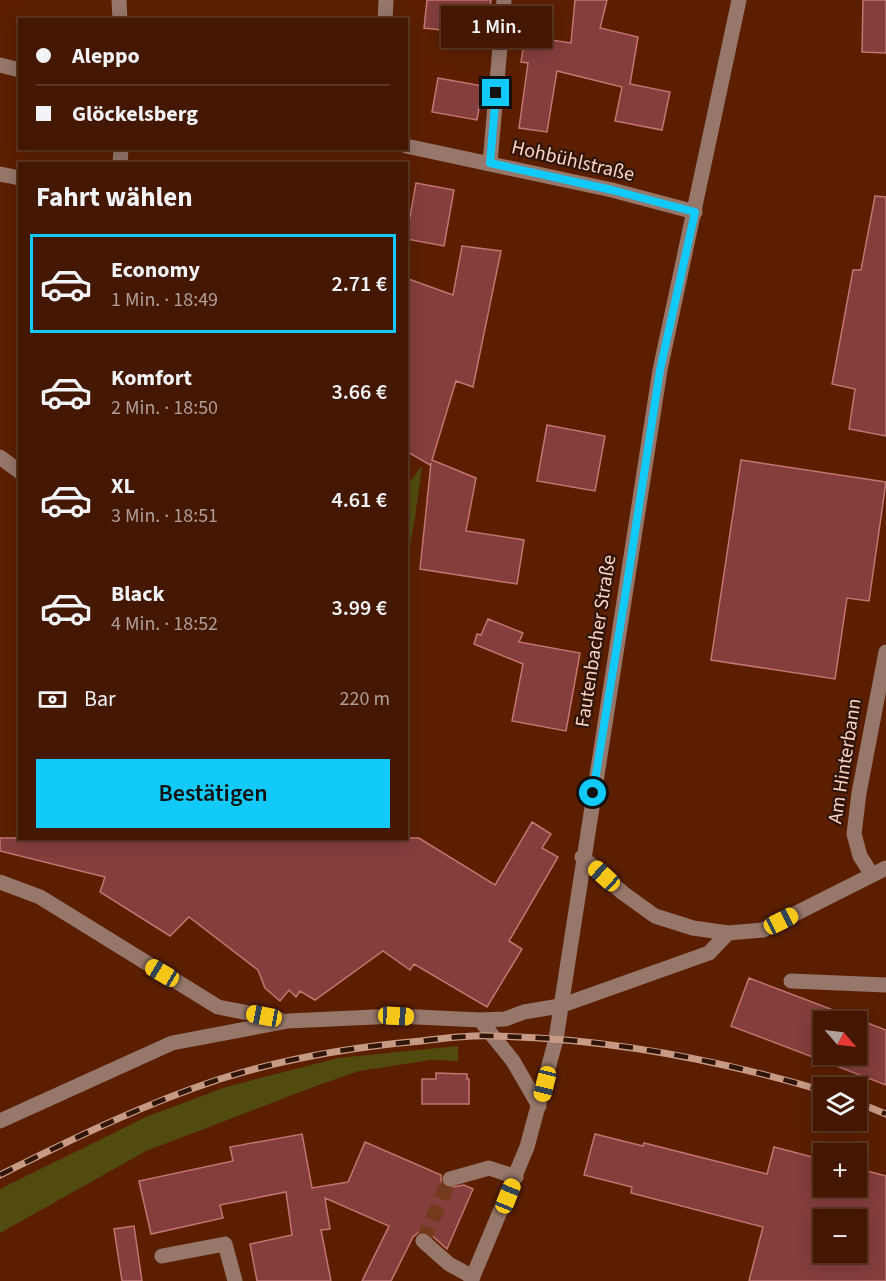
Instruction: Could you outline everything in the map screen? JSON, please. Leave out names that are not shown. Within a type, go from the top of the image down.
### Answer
[{"type":"street","points":[[119,0],[120,18]]},
{"type":"street","points":[[385,18],[386,0]]},
{"type":"street","points":[[490,163],[504,0]]},
{"type":"street","name":"Fautenbacher Straße","points":[[472,1279],[516,1177],[539,1106],[555,1039],[660,370],[739,0]]},
{"type":"street","points":[[0,65],[18,70]]},
{"type":"street","name":"Hohbühlstraße","points":[[408,146],[612,190],[695,212]]},
{"type":"street","points":[[0,174],[18,178]]},
{"type":"street","points":[[0,457],[18,470]]},
{"type":"street","name":"Am Hinterbann","points":[[872,875],[860,856],[854,834],[859,793],[886,651]]},
{"type":"street","points":[[582,857],[623,893],[655,916],[693,928],[728,933],[763,930],[886,868]]},
{"type":"street","points":[[0,882],[40,897],[218,1007],[288,1021]]},
{"type":"street","points":[[0,1121],[172,1043],[288,1021],[396,1016],[505,1019],[524,1012],[560,1006],[709,953],[728,933]]},
{"type":"street","points":[[791,981],[886,985]]},
{"type":"street","points":[[480,1020],[513,1061],[539,1106]]},
{"type":"street","points":[[450,1179],[489,1168],[516,1177]]},
{"type":"street","points":[[423,1241],[449,1264],[472,1279]]},
{"type":"street","points":[[162,1256],[225,1244],[235,1281]]},
{"type":"shaded area","points":[[422,466],[408,556],[408,484]]},
{"type":"shaded area","points":[[458,1046],[458,1061],[431,1060],[359,1071],[146,1151],[0,1233],[0,1189],[146,1117],[226,1087],[338,1058]]},
{"type":"building","points":[[427,0],[491,0],[487,35],[424,28]]},
{"type":"building","points":[[575,0],[607,0],[600,28],[638,37],[630,84],[670,92],[662,130],[615,121],[622,87],[557,71],[547,132],[519,128],[528,63],[521,62],[525,36],[571,43]]},
{"type":"building","points":[[863,0],[886,0],[886,53],[862,52]]},
{"type":"building","points":[[438,78],[483,86],[477,120],[432,112]]},
{"type":"building","points":[[416,183],[454,190],[444,246],[408,239]]},
{"type":"building","points":[[875,196],[886,197],[886,436],[849,429],[855,389],[832,384],[853,270],[861,270]]},
{"type":"building","points":[[462,246],[501,251],[473,387],[456,381],[432,460],[476,478],[466,531],[524,540],[517,584],[420,569],[431,463],[430,465],[408,452],[408,279],[453,295]]},
{"type":"building","points":[[547,425],[605,436],[595,491],[537,481]]},
{"type":"building","points":[[741,460],[886,482],[869,601],[847,598],[835,679],[711,660]]},
{"type":"building","points":[[488,619],[523,633],[519,642],[580,653],[566,731],[512,721],[523,664],[474,644],[477,634],[481,635]]},
{"type":"building","points":[[532,822],[551,834],[542,848],[558,857],[509,941],[522,949],[487,1007],[414,964],[410,970],[383,951],[315,1000],[300,991],[296,997],[289,990],[280,1001],[265,988],[258,970],[189,917],[170,936],[100,892],[105,877],[0,851],[0,838],[18,838],[18,840],[408,840],[408,838],[419,838],[495,885]]},
{"type":"building","points":[[749,978],[836,1011],[813,1011],[813,1057],[731,1026]]},
{"type":"building","points":[[867,1023],[886,1030],[886,1085],[833,1065],[867,1065]]},
{"type":"building","points":[[436,1073],[467,1074],[469,1104],[422,1104],[422,1079],[436,1079]]},
{"type":"building","points":[[302,1134],[312,1188],[348,1182],[365,1142],[441,1175],[441,1182],[447,1188],[464,1185],[473,1189],[447,1249],[429,1233],[419,1232],[413,1237],[391,1281],[362,1281],[389,1226],[325,1198],[330,1229],[321,1230],[331,1281],[257,1281],[250,1244],[292,1235],[286,1192],[220,1205],[223,1218],[151,1234],[139,1181],[233,1161],[230,1147]]},
{"type":"building","points":[[595,1134],[643,1146],[644,1143],[767,1174],[774,1147],[813,1157],[813,1197],[867,1197],[867,1171],[886,1176],[886,1281],[749,1281],[763,1227],[631,1193],[632,1187],[584,1175]]},
{"type":"building","points":[[134,1226],[142,1281],[122,1281],[114,1229]]},
{"type":"tunnel","points":[[423,1241],[450,1179]]},
{"type":"railway","points":[[0,1175],[81,1135],[220,1079],[319,1054],[466,1036],[577,1041],[660,1052],[743,1069],[813,1088]]},
{"type":"railway","points":[[867,1106],[886,1114]]},
{"type":"route","points":[[496,93],[490,163],[612,190],[695,212],[660,370],[593,793]]}]
